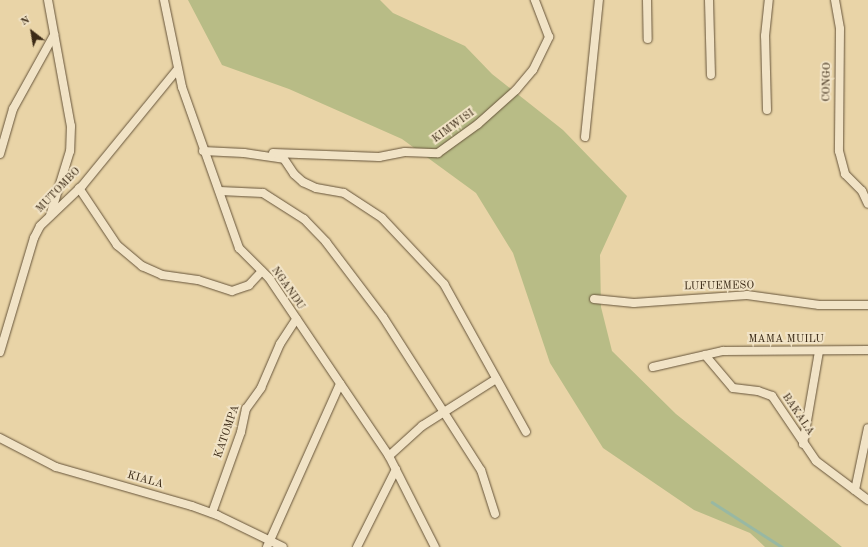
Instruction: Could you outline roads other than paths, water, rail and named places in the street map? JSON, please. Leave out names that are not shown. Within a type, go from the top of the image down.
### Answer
[{"type":"street","points":[[48,0],[71,126],[70,151],[50,216]]},
{"type":"street","name":"NGANDU","points":[[164,0],[178,70],[203,151],[220,191],[239,248],[262,271],[389,456],[435,547]]},
{"type":"street","name":"KIMWISI","points":[[244,153],[379,157],[405,152],[427,155],[438,153],[478,124],[516,90],[533,70],[549,37],[535,0]]},
{"type":"street","points":[[585,137],[599,0]]},
{"type":"street","points":[[647,0],[648,39]]},
{"type":"street","points":[[709,0],[711,75]]},
{"type":"street","points":[[767,110],[765,36],[769,0]]},
{"type":"street","name":"CONGO","points":[[835,0],[840,28],[838,137],[841,165],[846,174],[862,191],[868,204]]},
{"type":"street","points":[[0,154],[13,109],[54,35]]},
{"type":"street","name":"MUTOMBO","points":[[0,352],[34,238],[50,216],[79,188],[178,70]]},
{"type":"street","points":[[203,151],[244,153],[284,159],[294,174],[303,182],[316,188],[352,197],[398,232],[444,284],[526,432]]},
{"type":"street","points":[[79,188],[117,244],[142,266],[162,275],[198,280],[232,291],[248,285],[262,271]]},
{"type":"street","points":[[220,191],[263,193],[304,219],[364,289],[445,411],[481,470],[495,514]]},
{"type":"street","name":"LUFUEMESO","points":[[594,299],[634,303],[747,295],[819,305],[868,305]]},
{"type":"street","name":"KATOMPA","points":[[212,513],[241,432],[246,409],[261,388],[280,344],[296,319]]},
{"type":"street","name":"MAMA MUILU","points":[[653,367],[723,352],[868,350]]},
{"type":"street","points":[[803,444],[819,351]]},
{"type":"street","name":"BAKALA","points":[[705,355],[733,388],[758,391],[772,396],[803,444],[816,461],[868,500]]},
{"type":"street","points":[[389,456],[422,426],[496,379]]},
{"type":"street","points":[[268,544],[340,384]]},
{"type":"street","points":[[855,490],[868,428]]},
{"type":"street","name":"KIALA","points":[[0,438],[70,472],[212,513],[268,544],[283,547]]},
{"type":"street","points":[[357,547],[396,469]]},
{"type":"waterway","points":[[712,502],[782,547]]}]
